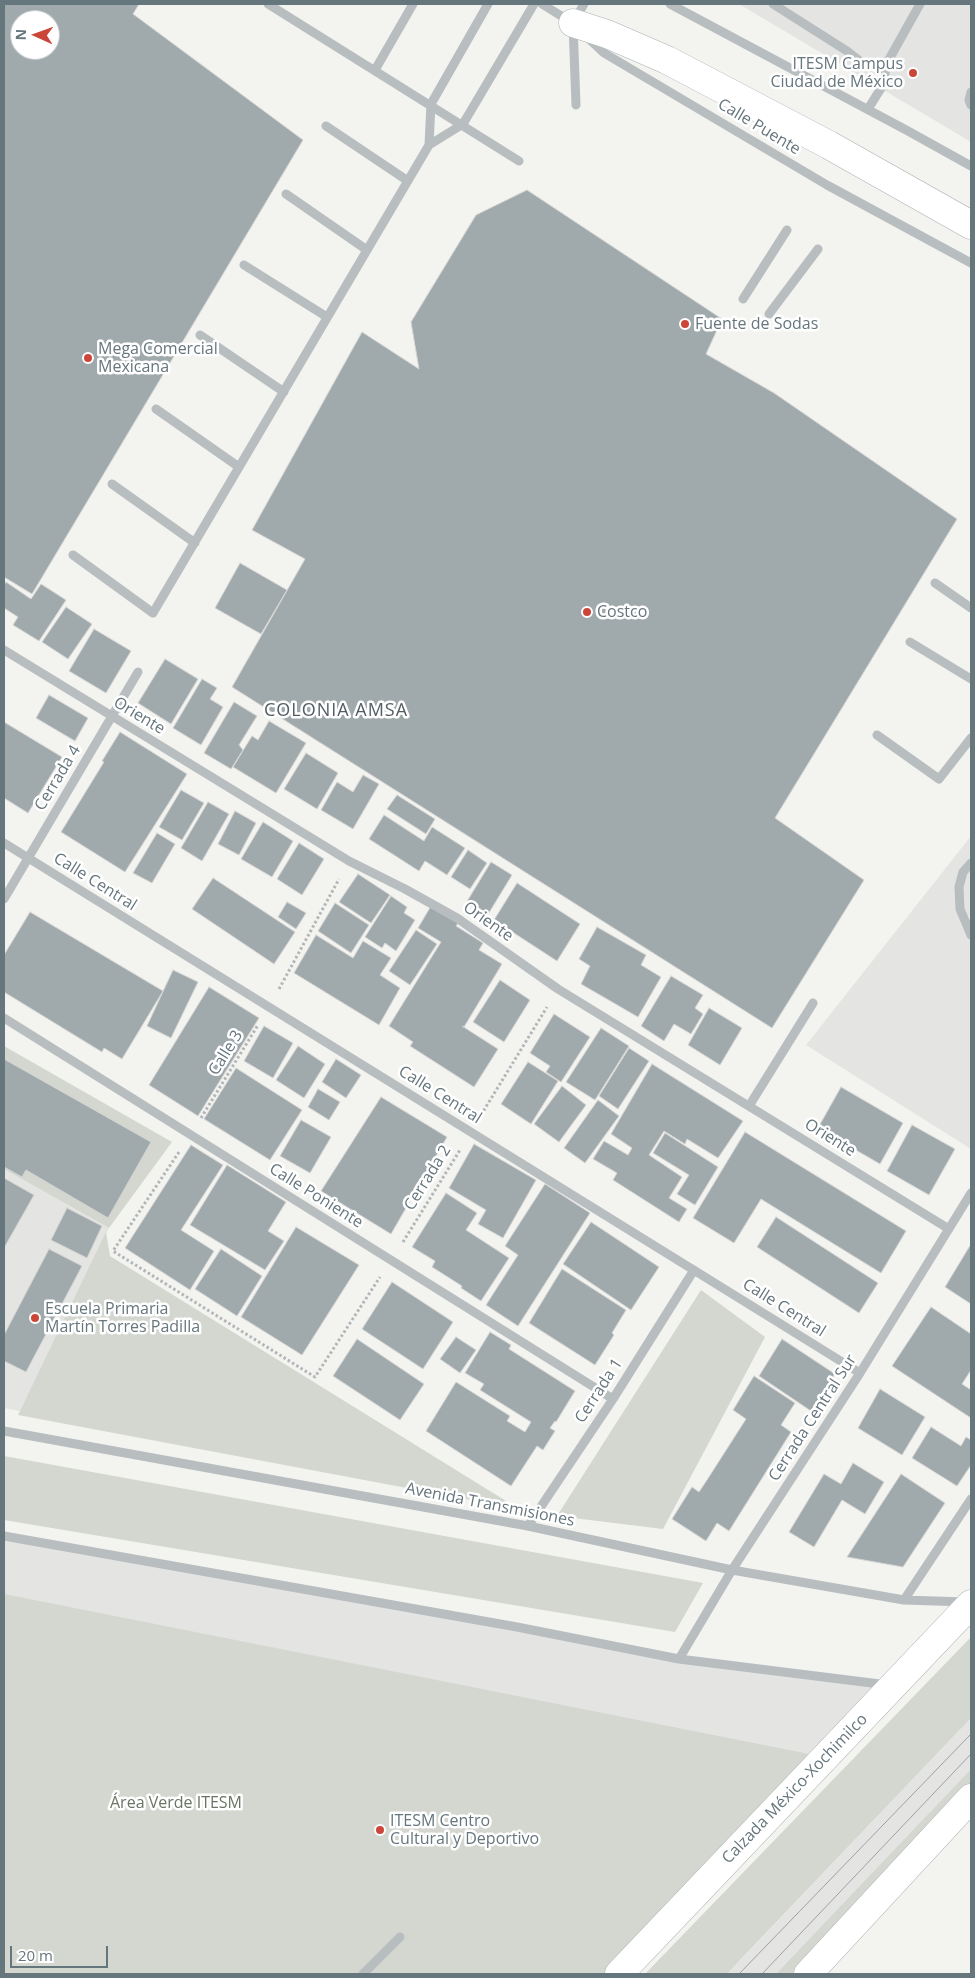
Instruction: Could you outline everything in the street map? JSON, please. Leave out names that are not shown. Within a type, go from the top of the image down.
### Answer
[{"type":"main road","points":[[579,14],[607,34],[667,60],[829,145],[971,225]]},
{"type":"main road","name":"Calzada México-Xochimilco","points":[[619,1974],[971,1603]]},
{"type":"main road","points":[[808,1974],[971,1798]]},
{"type":"street","points":[[268,4],[463,124],[519,161]]},
{"type":"street","points":[[375,70],[414,4]]},
{"type":"street","points":[[73,556],[153,613],[429,145],[431,104],[488,4]]},
{"type":"street","points":[[429,145],[463,124],[534,4]]},
{"type":"street","name":"Calle Puente","points":[[542,4],[579,14],[604,53],[827,185],[971,263]]},
{"type":"street","points":[[670,4],[971,166]]},
{"type":"street","points":[[773,4],[847,51],[865,65],[887,63]]},
{"type":"street","points":[[868,109],[883,85],[887,63],[920,4]]},
{"type":"street","points":[[576,105],[579,14]]},
{"type":"street","points":[[971,92],[969,100],[971,105]]},
{"type":"street","points":[[326,126],[408,181]]},
{"type":"street","points":[[286,194],[367,250]]},
{"type":"street","points":[[743,299],[787,230]]},
{"type":"street","points":[[769,314],[818,248]]},
{"type":"street","points":[[244,265],[327,317]]},
{"type":"street","points":[[200,335],[284,392]]},
{"type":"street","points":[[156,409],[239,468]]},
{"type":"street","points":[[112,484],[195,543]]},
{"type":"street","points":[[934,584],[971,608]]},
{"type":"street","points":[[910,642],[971,679]]},
{"type":"street","name":"Oriente","points":[[4,650],[349,861],[457,918],[558,989],[949,1230]]},
{"type":"street","name":"Cerrada 4","points":[[4,899],[138,672]]},
{"type":"street","points":[[878,735],[939,779],[971,738]]},
{"type":"street","name":"Calle Central","points":[[4,843],[860,1373]]},
{"type":"street","points":[[971,863],[963,872],[959,887],[960,909],[971,935]]},
{"type":"street","points":[[748,1106],[812,1003]]},
{"type":"street","name":"Calle Poniente","points":[[4,1018],[613,1399]]},
{"type":"street","name":"Cerrada Central Sur","points":[[678,1658],[732,1570],[860,1373],[971,1193]]},
{"type":"street","name":"Cerrada 1","points":[[528,1526],[613,1399],[694,1270]]},
{"type":"street","name":"Avenida Transmisiones","points":[[4,1432],[528,1526],[732,1570],[904,1600],[971,1603]]},
{"type":"street","points":[[904,1600],[971,1499]]},
{"type":"street","points":[[4,1536],[678,1658],[894,1686]]},
{"type":"street","points":[[363,1974],[400,1937]]},
{"type":"path","name":"Calle 3","points":[[315,1377],[113,1252],[191,1135],[269,1008],[349,861]]},
{"type":"path","name":"Cerrada 2","points":[[315,1377],[391,1261],[558,989]]},
{"type":"shaded area","name":"ITESM Campus Ciudad de México","points":[[739,4],[971,4],[971,142]]},
{"type":"shaded area","points":[[971,836],[971,1149],[806,1045]]},
{"type":"shaded area","name":"Escuela Primaria Martín Torres Padilla","points":[[4,1169],[109,1228],[20,1411],[4,1408]]},
{"type":"shaded area","name":"Área Verde ITESM","points":[[4,1536],[678,1659],[894,1686],[619,1974],[4,1974]]},
{"type":"shaded area","points":[[971,1718],[971,1769],[841,1906],[776,1974],[727,1974]]},
{"type":"green space","points":[[4,1046],[172,1142],[109,1228],[4,1169]]},
{"type":"green space","points":[[106,1232],[110,1256],[519,1509],[18,1415]]},
{"type":"green space","points":[[701,1290],[765,1337],[663,1529],[557,1516]]},
{"type":"green space","points":[[4,1456],[703,1583],[675,1632],[4,1520]]},
{"type":"green space","name":"Área Verde ITESM","points":[[4,1594],[819,1756],[606,1974],[4,1974]]},
{"type":"green space","points":[[971,1637],[971,1718],[727,1974],[645,1974]]},
{"type":"green space","points":[[971,1769],[971,1785],[792,1974],[776,1974]]},
{"type":"building","name":"Mega Comercial Mexicana","points":[[4,4],[139,4],[133,14],[303,140],[32,594],[4,577]]},
{"type":"building","name":"Costco","points":[[527,190],[722,319],[706,354],[774,393],[957,519],[775,818],[864,880],[772,1028],[232,687],[305,559],[252,530],[362,332],[419,369],[411,322],[476,215]]},
{"type":"building","points":[[240,563],[287,590],[261,634],[215,608]]},
{"type":"building","points":[[6,582],[31,599],[41,584],[66,600],[39,641],[13,625],[18,617],[4,608],[4,585]]},
{"type":"building","points":[[66,607],[92,624],[68,659],[42,642]]},
{"type":"building","points":[[94,629],[131,651],[106,693],[69,671]]},
{"type":"building","points":[[165,659],[198,679],[171,724],[138,703]]},
{"type":"building","points":[[202,679],[217,688],[210,699],[223,707],[201,745],[173,728]]},
{"type":"building","points":[[49,695],[88,718],[75,741],[36,718]]},
{"type":"building","points":[[234,702],[257,716],[239,745],[243,750],[231,769],[204,753]]},
{"type":"building","points":[[269,721],[306,743],[276,793],[233,767],[252,736],[258,740]]},
{"type":"building","points":[[4,722],[62,757],[28,813],[4,798]]},
{"type":"building","points":[[120,732],[187,774],[125,872],[61,832]]},
{"type":"building","points":[[306,753],[338,773],[317,809],[284,789]]},
{"type":"building","points":[[363,775],[379,784],[353,829],[321,810],[337,782],[353,792]]},
{"type":"building","points":[[181,790],[204,803],[182,840],[159,827]]},
{"type":"building","points":[[397,795],[435,819],[426,834],[387,809]]},
{"type":"building","points":[[208,802],[229,814],[202,861],[181,848]]},
{"type":"building","points":[[235,811],[256,823],[239,855],[218,844]]},
{"type":"building","points":[[384,815],[424,841],[432,827],[465,848],[447,875],[425,861],[419,871],[369,839]]},
{"type":"building","points":[[263,822],[293,841],[272,877],[241,859]]},
{"type":"building","points":[[157,833],[175,844],[152,883],[133,873]]},
{"type":"building","points":[[299,843],[324,859],[302,895],[277,879]]},
{"type":"building","points":[[468,850],[487,863],[470,889],[451,877]]},
{"type":"building","points":[[491,862],[512,875],[487,916],[466,903]]},
{"type":"building","points":[[358,874],[390,895],[371,923],[339,902]]},
{"type":"building","points":[[213,878],[295,932],[274,964],[192,909]]},
{"type":"building","points":[[517,883],[580,924],[557,961],[494,920]]},
{"type":"building","points":[[391,896],[407,907],[404,913],[415,920],[396,951],[385,943],[382,948],[365,937]]},
{"type":"building","points":[[287,902],[306,913],[296,929],[278,917]]},
{"type":"building","points":[[335,903],[369,925],[351,953],[318,931]]},
{"type":"building","points":[[431,906],[458,923],[456,926],[483,943],[479,950],[502,964],[464,1027],[462,1026],[498,1049],[474,1087],[410,1046],[413,1042],[389,1026],[441,942],[418,928]]},
{"type":"building","points":[[30,912],[163,991],[122,1059],[104,1048],[102,1052],[4,992],[4,955]]},
{"type":"building","points":[[597,927],[646,955],[641,965],[661,977],[638,1017],[581,984],[590,966],[579,959]]},
{"type":"building","points":[[416,930],[437,944],[410,985],[389,971]]},
{"type":"building","points":[[316,935],[353,958],[363,941],[391,958],[380,975],[400,988],[379,1025],[294,973]]},
{"type":"building","points":[[173,970],[198,982],[171,1038],[147,1026]]},
{"type":"building","points":[[671,976],[703,995],[695,1008],[703,1014],[691,1034],[674,1024],[664,1041],[641,1026]]},
{"type":"building","points":[[500,980],[530,1000],[504,1042],[473,1022]]},
{"type":"building","points":[[209,987],[259,1018],[198,1116],[149,1085]]},
{"type":"building","points":[[709,1008],[742,1028],[720,1065],[688,1045]]},
{"type":"building","points":[[554,1014],[590,1037],[561,1082],[546,1072],[550,1066],[530,1053]]},
{"type":"building","points":[[264,1026],[293,1043],[273,1078],[244,1061]]},
{"type":"building","points":[[601,1028],[629,1046],[595,1100],[566,1082]]},
{"type":"building","points":[[298,1046],[325,1064],[304,1098],[276,1080]]},
{"type":"building","points":[[629,1048],[649,1061],[618,1109],[599,1096]]},
{"type":"building","points":[[4,1059],[151,1142],[108,1218],[26,1170],[22,1177],[4,1167]]},
{"type":"building","points":[[336,1059],[361,1075],[346,1098],[322,1082]]},
{"type":"building","points":[[528,1062],[558,1081],[531,1124],[501,1104]]},
{"type":"building","points":[[652,1064],[743,1121],[718,1158],[687,1139],[685,1144],[664,1131],[649,1155],[682,1177],[669,1198],[687,1209],[679,1222],[613,1180],[617,1173],[593,1159],[604,1141],[628,1155],[632,1148],[611,1134]]},
{"type":"building","points":[[236,1068],[302,1110],[270,1160],[204,1119]]},
{"type":"building","points":[[562,1086],[586,1105],[559,1142],[534,1124]]},
{"type":"building","points":[[841,1087],[903,1123],[880,1164],[818,1128]]},
{"type":"building","points":[[318,1089],[340,1102],[329,1120],[308,1107]]},
{"type":"building","points":[[381,1097],[447,1137],[391,1234],[321,1191]]},
{"type":"building","points":[[598,1100],[619,1116],[585,1163],[564,1148]]},
{"type":"building","points":[[301,1120],[331,1137],[310,1173],[280,1156]]},
{"type":"building","points":[[912,1125],[955,1149],[929,1195],[887,1171]]},
{"type":"building","points":[[745,1132],[906,1231],[881,1273],[761,1199],[734,1243],[693,1218]]},
{"type":"building","points":[[665,1133],[718,1167],[695,1205],[677,1194],[689,1175],[653,1153]]},
{"type":"building","points":[[474,1144],[536,1180],[503,1238],[478,1224],[486,1210],[449,1188]]},
{"type":"building","points":[[191,1145],[223,1165],[181,1230],[214,1251],[190,1290],[125,1248]]},
{"type":"building","points":[[227,1165],[286,1202],[268,1231],[284,1241],[265,1270],[190,1225]]},
{"type":"building","points":[[4,1178],[34,1195],[4,1248]]},
{"type":"building","points":[[545,1184],[590,1213],[518,1326],[486,1305],[518,1255],[505,1246]]},
{"type":"building","points":[[446,1193],[477,1213],[466,1230],[509,1258],[481,1301],[432,1267],[435,1261],[412,1247]]},
{"type":"building","points":[[67,1208],[102,1226],[87,1258],[51,1240]]},
{"type":"building","points":[[776,1217],[878,1283],[859,1313],[757,1247]]},
{"type":"building","points":[[591,1222],[659,1267],[631,1310],[563,1264]]},
{"type":"building","points":[[296,1227],[359,1265],[302,1355],[241,1317]]},
{"type":"building","points":[[971,1244],[971,1304],[945,1287]]},
{"type":"building","points":[[49,1249],[82,1266],[26,1372],[4,1361],[4,1335]]},
{"type":"building","points":[[221,1249],[262,1276],[237,1316],[195,1289]]},
{"type":"building","points":[[562,1269],[626,1310],[612,1333],[614,1335],[595,1365],[529,1323]]},
{"type":"building","points":[[392,1282],[453,1322],[423,1369],[362,1329]]},
{"type":"building","points":[[931,1307],[971,1334],[971,1370],[962,1384],[971,1390],[971,1418],[892,1366]]},
{"type":"building","points":[[490,1332],[511,1345],[509,1349],[575,1391],[556,1422],[550,1428],[555,1431],[543,1450],[537,1446],[511,1486],[426,1431],[456,1382],[510,1416],[507,1421],[525,1432],[531,1422],[480,1390],[484,1384],[465,1373]]},
{"type":"building","points":[[456,1337],[476,1350],[460,1373],[440,1359]]},
{"type":"building","points":[[357,1339],[424,1384],[400,1420],[333,1376]]},
{"type":"building","points":[[782,1339],[835,1374],[811,1411],[759,1376]]},
{"type":"building","points":[[754,1376],[795,1403],[781,1425],[791,1432],[729,1531],[717,1523],[706,1541],[672,1519],[692,1487],[699,1492],[746,1419],[733,1410]]},
{"type":"building","points":[[880,1389],[925,1417],[902,1455],[858,1428]]},
{"type":"building","points":[[931,1427],[961,1446],[966,1437],[971,1440],[971,1465],[957,1486],[912,1458]]},
{"type":"building","points":[[853,1463],[884,1482],[865,1514],[842,1500],[814,1547],[789,1532],[824,1474],[841,1484]]},
{"type":"building","points":[[901,1474],[945,1503],[903,1567],[847,1557]]},
{"type":"tram line","points":[[739,1974],[971,1734]]},
{"type":"tram line","points":[[762,1974],[971,1754]]},
{"type":"place","name":"ITESM Campus Ciudad de México","points":[[913,73]]},
{"type":"place","name":"Fuente de Sodas","points":[[685,324]]},
{"type":"place","name":"Mega Comercial Mexicana","points":[[88,358]]},
{"type":"place","name":"Costco","points":[[587,612]]},
{"type":"place","name":"Escuela Primaria Martín Torres Padilla","points":[[35,1318]]},
{"type":"place","name":"ITESM Centro Cultural y Deportivo","points":[[380,1830]]},
{"type":"district","name":"COLONIA AMSA","points":[[336,711]]}]
